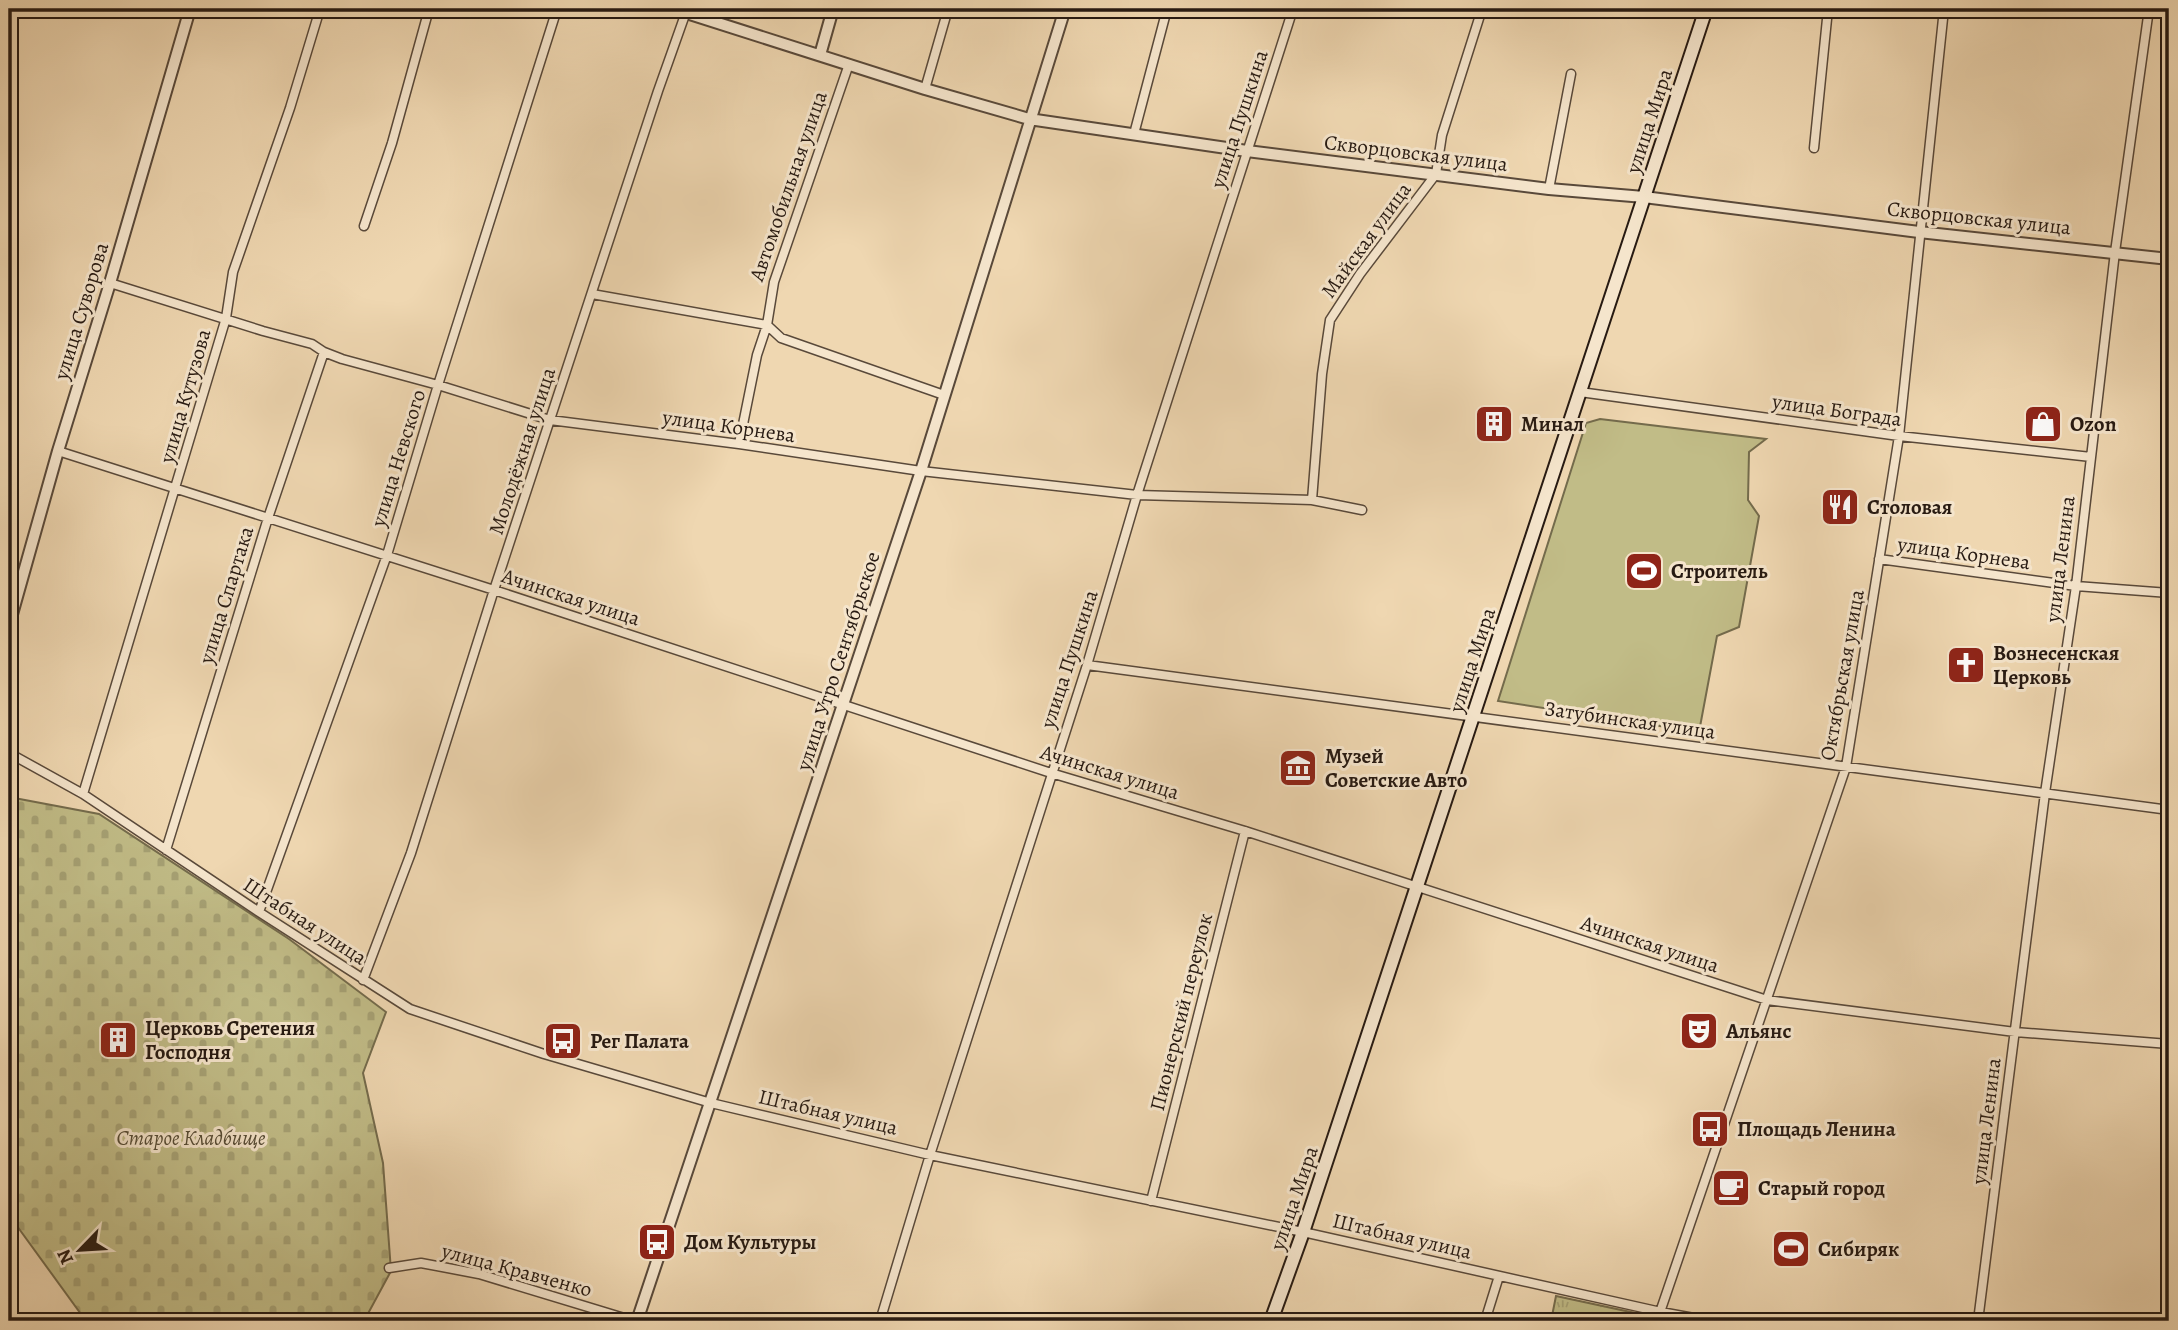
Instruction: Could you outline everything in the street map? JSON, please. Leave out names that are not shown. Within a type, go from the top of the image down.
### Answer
[{"type":"main road","name":"улица Мира","points":[[1271,1321],[1303,1232],[1706,9]]},
{"type":"street","name":"улица Суворова","points":[[9,625],[190,9]]},
{"type":"street","name":"улица Кутузова","points":[[83,794],[226,318],[233,272],[290,108],[320,9]]},
{"type":"street","points":[[364,226],[392,143],[429,9]]},
{"type":"street","name":"улица Невского","points":[[260,912],[387,555],[556,9]]},
{"type":"street","name":"Скворцовская улица","points":[[674,9],[925,89],[1029,119],[1247,151],[1549,189],[1644,197],[1919,232],[2169,259]]},
{"type":"street","points":[[820,55],[833,9]]},
{"type":"street","points":[[925,89],[948,9]]},
{"type":"street","name":"улица Утро Сентябрьское","points":[[635,1321],[844,706],[921,471],[1065,9]]},
{"type":"street","points":[[1134,134],[1167,9]]},
{"type":"street","name":"улица Пушкина","points":[[880,1321],[930,1155],[1087,665],[1137,495],[1293,9]]},
{"type":"street","name":"Майская улица","points":[[1312,500],[1316,436],[1330,320],[1360,274],[1436,174],[1442,135],[1482,9]]},
{"type":"street","points":[[1814,148],[1828,9]]},
{"type":"street","name":"Октябрьская улица","points":[[1659,1317],[1846,767],[1899,436],[1944,9]]},
{"type":"street","name":"улица Ленина","points":[[1978,1321],[2045,793],[2076,586],[2115,252],[2149,9]]},
{"type":"street","name":"Молодёжная улица","points":[[363,980],[411,853],[494,590],[686,12]]},
{"type":"street","name":"Автомобильная улица","points":[[739,444],[757,355],[767,325],[774,282],[849,64]]},
{"type":"street","points":[[1549,189],[1571,74]]},
{"type":"street","name":"улица Корнева","points":[[110,283],[312,344],[324,352],[438,384],[550,421],[739,444],[921,471],[1137,495],[1312,500],[1362,510]]},
{"type":"street","points":[[592,294],[767,325],[781,338],[944,394]]},
{"type":"street","name":"улица Спартака","points":[[166,850],[268,517],[324,352]]},
{"type":"street","name":"улица Бограда","points":[[1580,393],[1899,436],[2091,457]]},
{"type":"street","name":"Ачинская улица","points":[[58,451],[387,555],[1051,773],[1245,831],[1767,1000],[2015,1032],[2169,1044]]},
{"type":"street","name":"улица Корнева","points":[[1879,559],[2076,586],[2169,593]]},
{"type":"street","name":"Затубинская улица","points":[[1087,665],[2169,810]]},
{"type":"street","name":"Штабная улица","points":[[9,753],[83,794],[411,1009],[544,1054],[711,1102],[930,1155],[1303,1232],[1499,1276],[1659,1317],[1710,1321]]},
{"type":"street","name":"Пионерский переулок","points":[[1151,1201],[1245,831]]},
{"type":"street","name":"улица Кравченко","points":[[389,1268],[421,1263],[479,1274],[635,1321]]},
{"type":"street","points":[[1485,1321],[1499,1276]]},
{"type":"green space","name":"Строитель","points":[[1600,419],[1766,439],[1749,452],[1748,500],[1759,516],[1739,627],[1717,636],[1699,732],[1498,701],[1586,423]]},
{"type":"green space","name":"Старое Кладбище","points":[[9,797],[99,814],[289,939],[386,1012],[363,1073],[383,1163],[391,1271],[364,1321],[86,1321],[9,1215]]},
{"type":"green space","points":[[1556,1296],[1635,1313],[1640,1321],[1551,1321]]},
{"type":"place","name":"Минал","points":[[1494,424]]},
{"type":"place","name":"Ozon","points":[[2043,424]]},
{"type":"place","name":"Столовая","points":[[1840,507]]},
{"type":"place","name":"Строитель","points":[[1644,571]]},
{"type":"place","name":"Вознесенская Церковь","points":[[1966,665]]},
{"type":"place","name":"Музей Советские Авто","points":[[1298,768]]},
{"type":"place","name":"Альянс","points":[[1699,1031]]},
{"type":"place","name":"Церковь Сретения Господня","points":[[118,1040]]},
{"type":"place","name":"Рег Палата","points":[[563,1041]]},
{"type":"place","name":"Площадь Ленина","points":[[1710,1129]]},
{"type":"place","name":"Старый город","points":[[1731,1188]]},
{"type":"place","name":"Дом Культуры","points":[[657,1242]]},
{"type":"place","name":"Сибиряк","points":[[1791,1249]]}]
